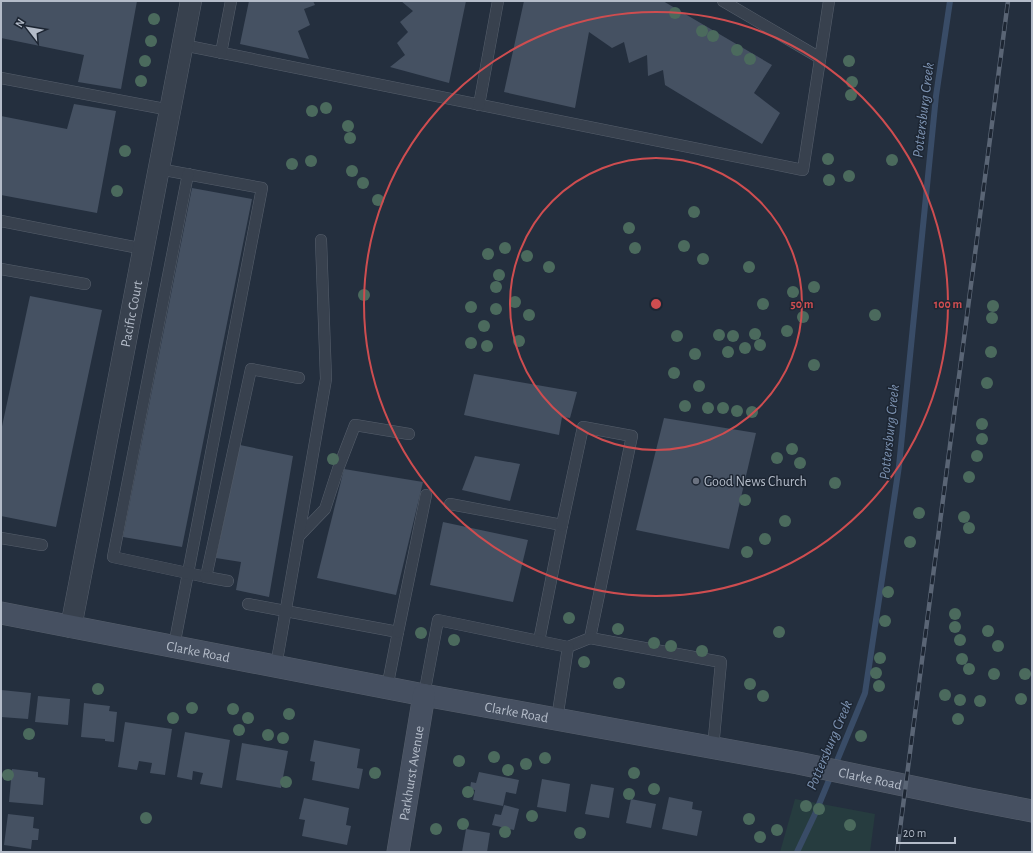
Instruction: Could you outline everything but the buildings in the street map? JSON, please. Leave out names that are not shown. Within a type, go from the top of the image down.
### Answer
[{"type":"main road","name":"Clarke Road","points":[[1,613],[424,695],[798,763],[1032,810]]},
{"type":"main road","name":"Parkhurst Avenue","points":[[398,852],[424,695]]},
{"type":"street","name":"Pacific Court","points":[[71,627],[191,1]]},
{"type":"lane","points":[[221,53],[231,1]]},
{"type":"lane","points":[[479,105],[498,1]]},
{"type":"lane","points":[[723,1],[820,58]]},
{"type":"lane","points":[[182,46],[802,170],[829,1]]},
{"type":"lane","points":[[1,78],[170,110]]},
{"type":"lane","points":[[159,169],[262,188],[174,646]]},
{"type":"lane","points":[[188,174],[113,557],[188,574],[228,581]]},
{"type":"lane","points":[[1,221],[144,249]]},
{"type":"lane","points":[[276,666],[326,379],[320,240]]},
{"type":"lane","points":[[1,269],[85,284]]},
{"type":"lane","points":[[206,577],[251,369],[299,378]]},
{"type":"lane","points":[[299,536],[325,509],[338,469],[355,425],[409,434]]},
{"type":"lane","points":[[539,641],[583,426],[632,436],[590,638]]},
{"type":"lane","points":[[387,688],[426,495]]},
{"type":"lane","points":[[450,504],[562,525]]},
{"type":"lane","points":[[1,538],[42,545]]},
{"type":"lane","points":[[248,604],[398,632]]},
{"type":"lane","points":[[424,695],[438,620],[568,647],[590,638],[721,662],[713,748]]},
{"type":"lane","points":[[557,719],[568,647]]},
{"type":"green space","points":[[795,799],[875,814],[870,852],[780,852]]},
{"type":"waterway","name":"Pottersburg Creek","points":[[797,852],[815,814],[865,693],[899,466],[936,96],[950,1]]},
{"type":"railway","points":[[897,852],[1008,1]]},
{"type":"place","name":"Good News Church","points":[[696,481]]}]
